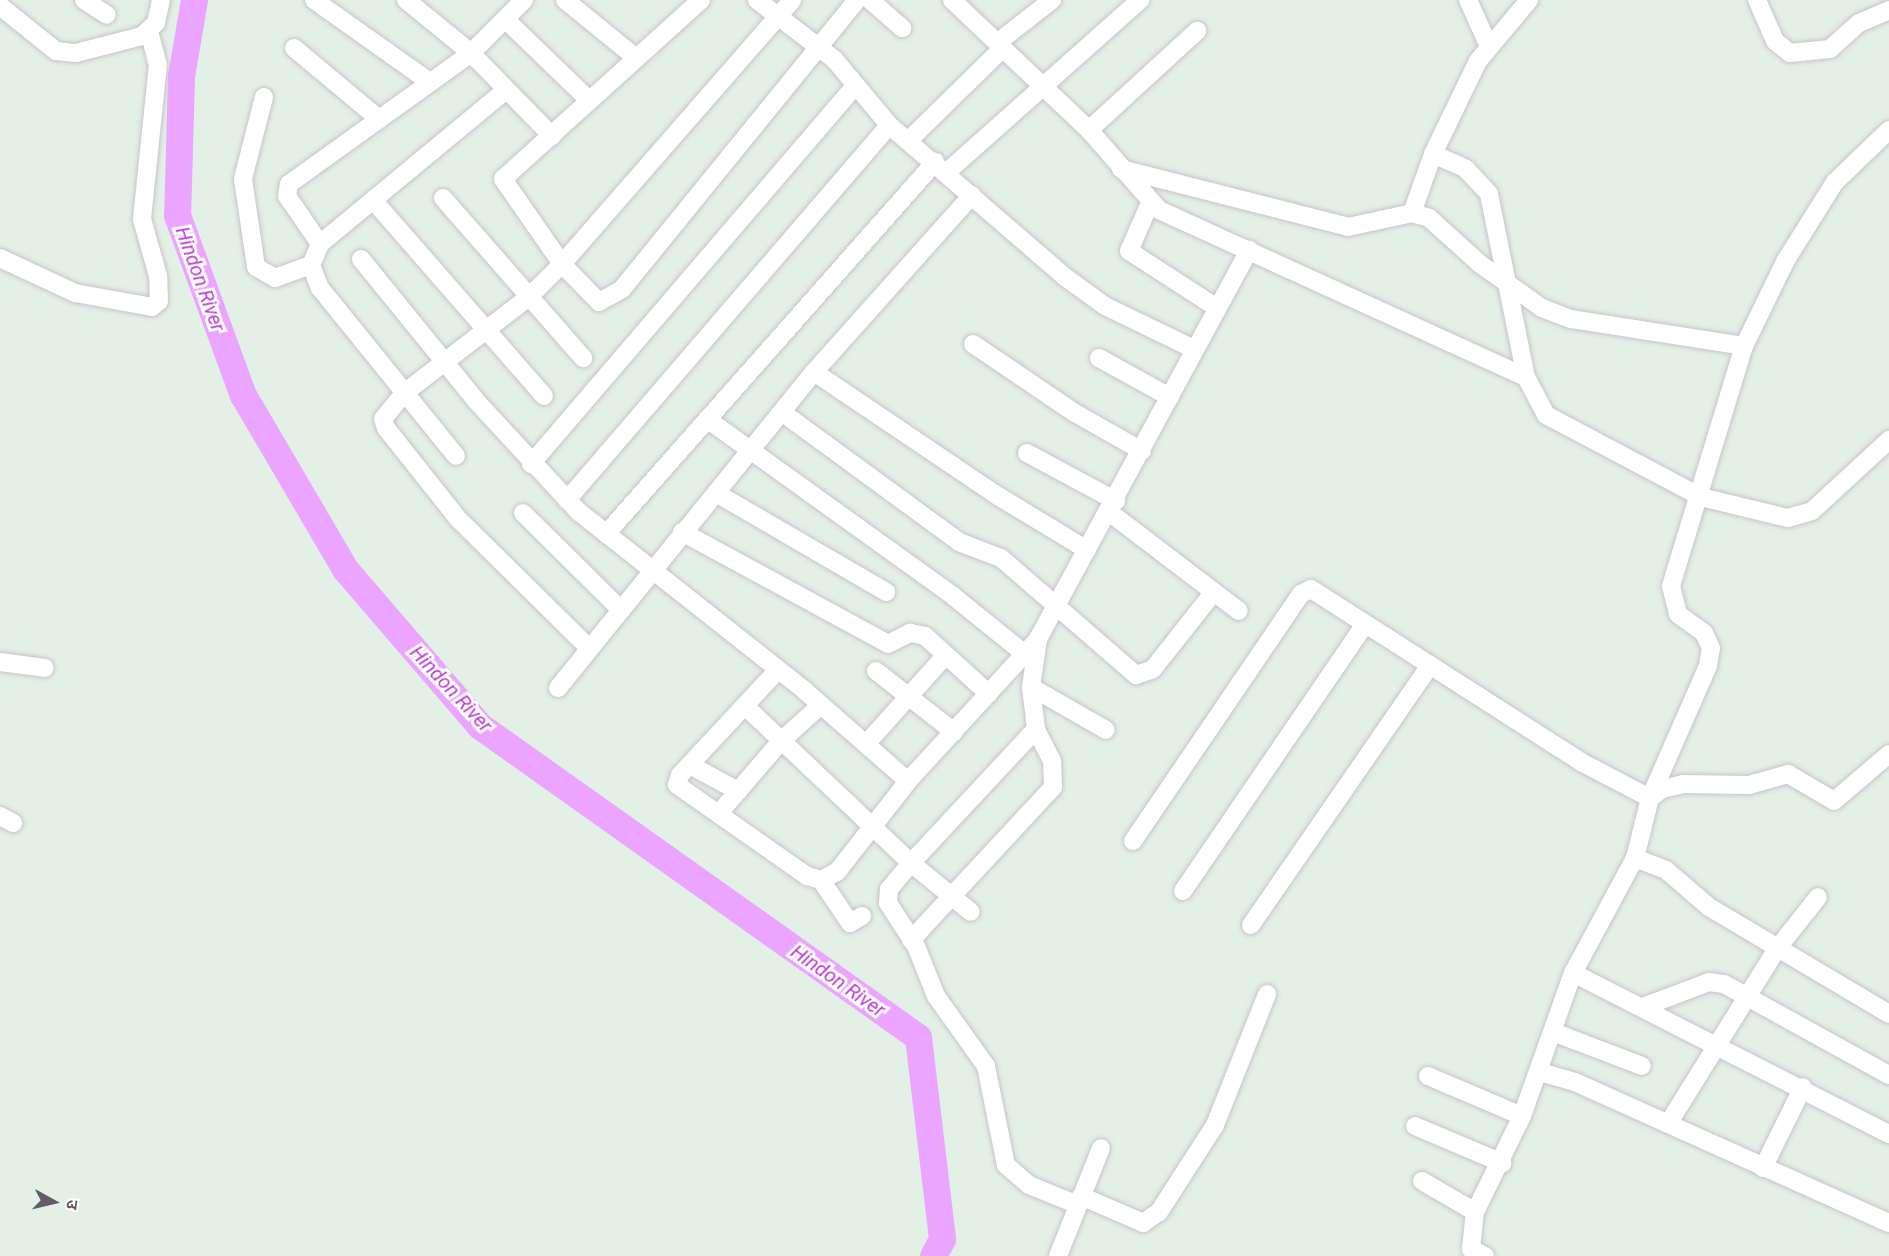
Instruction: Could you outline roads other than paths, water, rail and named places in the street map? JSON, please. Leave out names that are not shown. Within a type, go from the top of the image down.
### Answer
[{"type":"street","points":[[84,0],[107,15]]},
{"type":"street","points":[[0,258],[75,293],[152,307],[159,301],[158,276],[142,219],[158,65],[149,31],[161,0]]},
{"type":"street","points":[[314,0],[430,82]]},
{"type":"street","points":[[406,0],[471,53],[552,136]]},
{"type":"street","points":[[565,0],[635,57]]},
{"type":"street","points":[[701,0],[635,57],[503,179],[562,264],[590,297],[599,302],[610,299],[857,0]]},
{"type":"street","points":[[757,0],[776,19],[834,59],[854,87],[889,125],[941,167],[1085,293],[1194,349]]},
{"type":"street","points":[[589,648],[459,520],[386,428],[386,411],[403,394],[529,297],[562,264],[792,0]]},
{"type":"street","points":[[870,0],[902,28]]},
{"type":"street","points":[[909,141],[1000,46],[1052,0]]},
{"type":"street","points":[[606,534],[708,419],[941,167],[1041,86],[1140,0]]},
{"type":"street","points":[[1468,0],[1488,44]]},
{"type":"street","points":[[1412,213],[1433,154],[1488,44],[1528,0]]},
{"type":"street","points":[[1757,0],[1775,41],[1790,53],[1830,49],[1859,23],[1889,10]]},
{"type":"street","points":[[962,3],[1000,46],[1089,130],[1150,203],[1183,224],[1248,250],[1526,377]]},
{"type":"street","points":[[0,6],[48,45],[66,53],[149,31]]},
{"type":"street","points":[[320,244],[286,188],[471,53],[513,7],[589,100]]},
{"type":"street","points":[[1089,130],[1197,31]]},
{"type":"street","points":[[294,48],[379,119]]},
{"type":"street","points":[[531,464],[854,87]]},
{"type":"street","points":[[456,456],[403,394],[320,288],[311,266],[320,244],[506,90]]},
{"type":"street","points":[[264,97],[243,179],[256,267],[275,278],[311,266]]},
{"type":"street","points":[[567,500],[889,125]]},
{"type":"street","points":[[1475,1254],[1475,1212],[1502,1163],[1522,1116],[1540,1072],[1573,973],[1635,858],[1650,798],[1711,648],[1704,633],[1678,614],[1671,586],[1701,497],[1743,346],[1774,280],[1835,182],[1889,130]]},
{"type":"street","points":[[1433,154],[1473,174],[1489,194],[1502,243],[1504,282],[1526,377],[1546,415],[1701,497],[1788,518],[1802,516],[1889,440]]},
{"type":"street","points":[[1121,169],[1348,227],[1412,213],[1442,225],[1504,282],[1542,308],[1571,319],[1743,346]]},
{"type":"street","points":[[558,688],[682,532],[750,454],[814,372],[972,195]]},
{"type":"street","points":[[443,198],[583,358]]},
{"type":"street","points":[[373,200],[488,329],[544,396]]},
{"type":"street","points":[[1150,203],[1129,251],[1217,308]]},
{"type":"street","points":[[821,880],[837,872],[876,825],[908,781],[1038,639],[1113,507],[1248,250]]},
{"type":"street","points":[[361,259],[444,363],[531,464],[567,500],[652,572],[776,672],[821,705],[908,781]]},
{"type":"street","points":[[974,344],[1075,413],[1142,451]]},
{"type":"street","points":[[1099,358],[1170,397]]},
{"type":"street","points":[[814,372],[1087,550]]},
{"type":"street","points":[[783,412],[959,542],[1001,558],[1059,604],[1130,672],[1142,675],[1153,669],[1213,593]]},
{"type":"street","points":[[708,419],[750,454],[953,596],[1025,654]]},
{"type":"street","points":[[1027,453],[1113,507],[1213,593],[1239,611]]},
{"type":"street","points":[[716,493],[886,592]]},
{"type":"street","points":[[523,513],[621,610]]},
{"type":"street","points":[[682,532],[888,645],[918,633],[989,694]]},
{"type":"street","points":[[1133,842],[1301,594],[1311,589],[1322,592],[1365,624],[1581,762],[1650,798]]},
{"type":"street","points":[[1183,891],[1365,624]]},
{"type":"street","points":[[911,940],[931,915],[953,900],[1053,787],[1052,761],[1036,729],[1031,687],[1038,639]]},
{"type":"street","points":[[866,744],[945,656]]},
{"type":"street","points":[[0,662],[45,669]]},
{"type":"street","points":[[1251,926],[1430,666]]},
{"type":"street","points":[[876,671],[954,732]]},
{"type":"street","points":[[776,672],[690,765],[677,785],[720,812],[807,876],[821,880],[850,923],[862,916]]},
{"type":"street","points":[[1031,687],[1106,730]]},
{"type":"street","points":[[720,812],[781,741],[821,705]]},
{"type":"street","points":[[746,707],[876,825],[911,863],[970,912]]},
{"type":"street","points":[[1036,729],[911,863],[888,897],[911,940],[936,996],[986,1066],[1006,1165],[1029,1185],[1143,1222],[1159,1212],[1215,1125],[1267,994]]},
{"type":"street","points":[[1650,798],[1662,789],[1683,784],[1749,785],[1788,774],[1834,801],[1889,754]]},
{"type":"street","points":[[690,765],[738,791]]},
{"type":"street","points":[[1635,858],[1666,870],[1709,907],[1889,1014]]},
{"type":"street","points":[[1668,1124],[1716,1042],[1777,949],[1818,897]]},
{"type":"street","points":[[1573,973],[1716,1042],[1889,1134]]},
{"type":"street","points":[[1642,1006],[1709,982],[1747,995],[1889,1075]]},
{"type":"street","points":[[1553,1032],[1642,1066]]},
{"type":"street","points":[[1540,1072],[1575,1082],[1889,1223]]},
{"type":"street","points":[[1428,1076],[1522,1116]]},
{"type":"street","points":[[1763,1168],[1803,1087]]},
{"type":"street","points":[[1415,1126],[1502,1163]]},
{"type":"street","points":[[1058,1256],[1101,1148]]},
{"type":"street","points":[[1422,1181],[1475,1212]]},
{"type":"waterway","name":"Hindon River","points":[[194,0],[181,76],[177,215],[243,395],[345,569],[480,726],[918,1037],[942,1239],[933,1256]]}]
